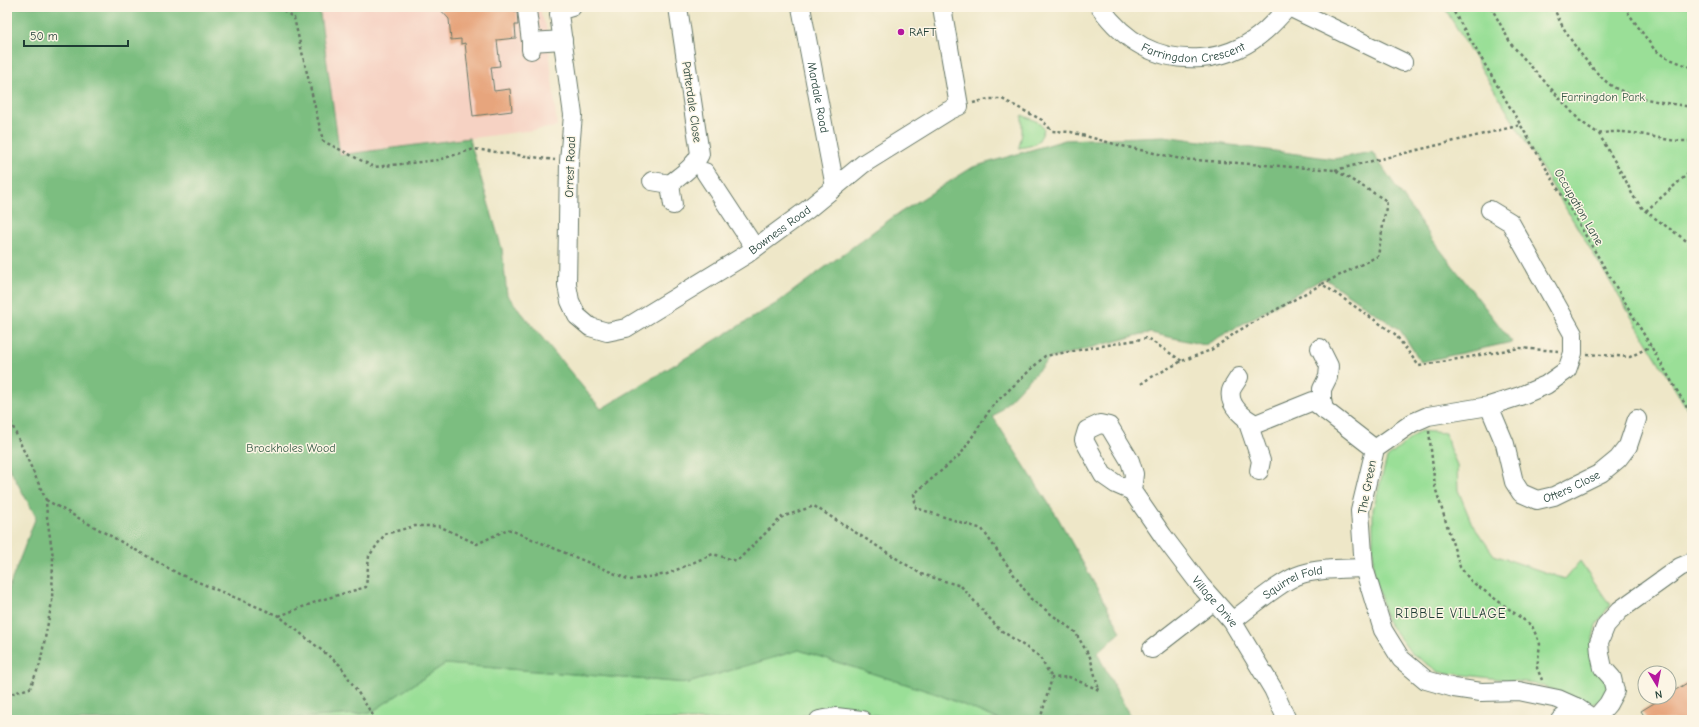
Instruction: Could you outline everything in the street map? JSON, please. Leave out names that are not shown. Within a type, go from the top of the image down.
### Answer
[{"type":"street","name":"Orrest Road","points":[[572,7],[562,10],[559,14],[572,115],[569,161],[567,285],[570,301],[577,316],[590,327]]},
{"type":"street","name":"Patterdale Close","points":[[670,184],[691,166],[700,154],[678,7]]},
{"type":"street","name":"Mardale Road","points":[[801,7],[835,187]]},
{"type":"street","points":[[942,7],[959,106]]},
{"type":"street","name":"Farringdon Crescent","points":[[1100,7],[1119,30],[1138,44],[1158,54],[1186,59],[1215,56],[1239,48],[1273,24],[1288,7]]},
{"type":"street","points":[[1288,7],[1403,62]]},
{"type":"street","points":[[526,10],[531,46],[563,40]]},
{"type":"street","name":"Bowness Road","points":[[590,327],[607,332],[626,328],[755,248],[807,210],[863,164],[948,111],[959,106]]},
{"type":"street","points":[[705,172],[755,248]]},
{"type":"street","points":[[652,181],[670,184],[673,205]]},
{"type":"street","name":"The Green","points":[[1490,210],[1510,222],[1573,334],[1573,353],[1567,370],[1546,385],[1520,396],[1489,406],[1428,416],[1412,423],[1375,449],[1360,511],[1364,568],[1382,630],[1401,659],[1426,680],[1454,688],[1481,692],[1519,692],[1558,699],[1576,707],[1595,719],[1608,704],[1615,691],[1612,678],[1603,668],[1600,654],[1599,642],[1606,624],[1620,610],[1680,567],[1692,562]]},
{"type":"street","points":[[1320,348],[1329,366],[1328,377],[1322,388],[1324,410]]},
{"type":"street","points":[[1239,377],[1231,391],[1232,400],[1236,410],[1247,420],[1256,424],[1313,401],[1375,449]]},
{"type":"street","name":"Otters Close","points":[[1489,406],[1505,444],[1514,482],[1521,493],[1537,500],[1554,496],[1601,473],[1618,459],[1628,446],[1637,419]]},
{"type":"street","points":[[1247,420],[1261,461],[1259,471]]},
{"type":"street","name":"Village Drive","points":[[1132,491],[1163,536],[1214,601],[1232,621],[1273,689],[1287,720]]},
{"type":"street","name":"Squirrel Fold","points":[[1232,621],[1287,581],[1301,574],[1318,571],[1364,568]]},
{"type":"street","points":[[1152,649],[1214,601]]},
{"type":"street","points":[[1560,720],[1576,707]]},
{"type":"street","points":[[830,719],[862,720]]},
{"type":"path","points":[[280,7],[294,18],[323,141],[374,167],[438,160],[474,149],[569,161]]},
{"type":"path","name":"Occupation Lane","points":[[1450,7],[1692,416]]},
{"type":"path","points":[[1491,7],[1511,44],[1580,121],[1598,134],[1626,181],[1633,196],[1646,211],[1692,245]]},
{"type":"path","points":[[1554,7],[1556,14],[1574,44],[1589,65],[1615,88],[1634,96],[1692,107]]},
{"type":"path","points":[[1624,7],[1654,49],[1665,57],[1692,68]]},
{"type":"path","points":[[1688,7],[1692,12]]},
{"type":"path","points":[[959,106],[988,99],[1002,100],[1042,120],[1052,131],[1071,132],[1181,159],[1335,170],[1521,125]]},
{"type":"path","points":[[1598,134],[1609,132],[1632,132],[1670,140],[1692,141]]},
{"type":"path","points":[[1141,384],[1182,361],[1211,350],[1238,331],[1322,284],[1378,256],[1387,201],[1335,170]]},
{"type":"path","points":[[1646,211],[1692,170]]},
{"type":"path","points":[[1322,284],[1394,334],[1419,366],[1519,348],[1630,357],[1651,346]]},
{"type":"path","points":[[1052,678],[1069,677],[1099,690],[1090,657],[1075,632],[1031,599],[982,528],[916,508],[914,494],[961,454],[993,405],[1045,356],[1147,338],[1182,361]]},
{"type":"path","points":[[7,410],[21,446],[46,500],[46,517],[53,557],[52,602],[40,664],[30,688],[7,695]]},
{"type":"path","points":[[1428,416],[1435,487],[1460,567],[1471,581],[1532,626],[1540,644],[1537,668],[1545,686],[1558,699]]},
{"type":"path","points":[[46,500],[179,574],[279,616],[340,664],[376,720]]},
{"type":"path","points":[[279,616],[321,600],[366,587],[369,556],[385,534],[415,526],[439,526],[477,544],[508,529],[630,580],[667,574],[713,554],[737,561],[782,517],[814,506],[921,574],[961,586],[998,629],[1039,656],[1052,678],[1040,720]]},
{"type":"shaded area","points":[[319,7],[541,7],[541,14],[546,26],[549,47],[557,127],[340,155]]},
{"type":"green space","name":"Brockholes Wood","points":[[7,7],[319,7],[340,155],[469,138],[502,249],[507,295],[601,409],[777,303],[893,217],[973,167],[1065,140],[1164,136],[1334,159],[1372,152],[1435,243],[1512,342],[1421,362],[1400,330],[1324,278],[1205,345],[1151,333],[1142,334],[1049,359],[993,417],[1058,518],[1121,632],[1097,653],[1132,720],[1000,720],[937,694],[799,650],[688,683],[445,664],[370,713],[272,720],[7,720],[7,592],[36,517],[7,464]]},
{"type":"green space","name":"Farringdon Park","points":[[1444,7],[1692,7],[1692,417]]},
{"type":"green space","points":[[1022,115],[1038,122],[1044,129],[1038,142],[1019,148],[1022,133]]},
{"type":"green space","points":[[1420,431],[1446,433],[1449,447],[1457,465],[1458,490],[1472,524],[1494,555],[1565,579],[1580,561],[1610,605],[1596,625],[1591,647],[1610,688],[1605,699],[1587,706],[1561,693],[1534,683],[1439,672],[1411,653],[1387,621],[1373,569],[1373,509],[1387,458]]},
{"type":"green space","points":[[799,650],[937,694],[1000,720],[908,720],[833,709],[784,720],[272,720],[370,713],[445,664],[688,683]]},
{"type":"building","points":[[438,7],[513,7],[514,11],[517,11],[518,25],[515,25],[516,38],[497,40],[500,66],[491,67],[494,91],[510,89],[512,111],[473,116],[465,43],[461,44],[461,39],[451,40],[449,19]]},
{"type":"building","points":[[1692,680],[1692,720],[1647,720],[1641,711],[1651,705],[1677,705],[1677,689]]},
{"type":"place","name":"RAFT","points":[[901,32]]},
{"type":"district","name":"RIBBLE VILLAGE","points":[[1451,613]]}]
